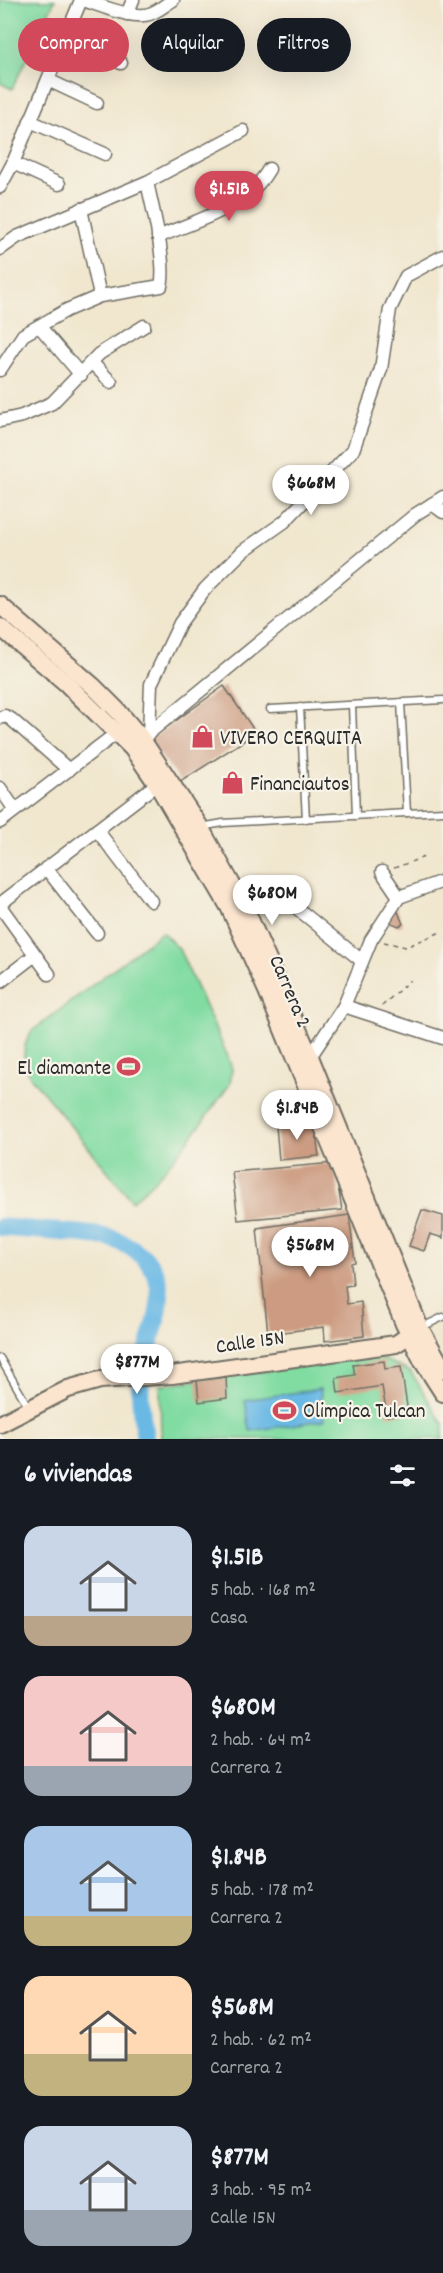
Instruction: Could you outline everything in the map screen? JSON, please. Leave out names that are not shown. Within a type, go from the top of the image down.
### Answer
[{"type":"main road","name":"Carrera 2","points":[[0,605],[145,735],[200,827],[246,910],[310,1058],[414,1331],[443,1369]]},
{"type":"main road","name":"Carrera 2","points":[[0,627],[67,684],[118,732],[157,784],[229,907],[443,1393]]},
{"type":"main road","name":"Calle 15N","points":[[0,1424],[68,1389],[100,1380],[172,1374],[396,1344],[414,1331]]},
{"type":"street","points":[[74,18],[82,0],[128,14],[151,14],[173,0]]},
{"type":"street","points":[[128,14],[133,0]]},
{"type":"street","points":[[0,187],[13,163],[51,72]]},
{"type":"street","points":[[48,80],[98,103]]},
{"type":"street","points":[[30,121],[105,154]]},
{"type":"street","points":[[0,249],[17,237],[147,182],[243,131]]},
{"type":"street","points":[[13,163],[58,184]]},
{"type":"street","points":[[158,237],[238,202],[261,182],[269,169]]},
{"type":"street","points":[[0,370],[23,335],[67,310],[100,296],[161,286],[163,279],[158,237],[147,182]]},
{"type":"street","points":[[81,209],[100,296]]},
{"type":"street","points":[[145,735],[151,684],[180,623],[205,589],[243,551],[284,522],[353,450],[381,369],[390,309],[406,276],[443,256]]},
{"type":"street","points":[[0,421],[22,416],[52,403],[99,354],[144,326]]},
{"type":"street","points":[[40,327],[81,375]]},
{"type":"street","points":[[92,363],[111,382]]},
{"type":"street","points":[[145,735],[406,521],[443,497]]},
{"type":"street","points":[[432,504],[443,512]]},
{"type":"street","points":[[0,718],[5,716],[11,719],[69,770]]},
{"type":"street","points":[[0,822],[118,732]]},
{"type":"street","points":[[49,974],[0,905],[157,784]]},
{"type":"street","points":[[0,788],[15,810]]},
{"type":"street","points":[[97,830],[151,901]]},
{"type":"street","points":[[46,868],[97,933]]},
{"type":"street","points":[[382,872],[399,897]]},
{"type":"street","points":[[310,1058],[344,1006],[371,940],[399,897],[443,881]]},
{"type":"street","points":[[298,909],[362,961]]},
{"type":"street","points":[[0,982],[36,955]]},
{"type":"street","points":[[344,1006],[443,1038]]},
{"type":"lane","points":[[270,709],[443,700]]},
{"type":"lane","points":[[401,702],[407,813]]},
{"type":"lane","points":[[352,705],[356,816]]},
{"type":"lane","points":[[300,707],[306,819]]},
{"type":"lane","points":[[200,827],[443,811]]},
{"type":"lane","name":"Calle 15N","points":[[414,1331],[440,1318]]},
{"type":"lane","points":[[0,1358],[29,1409]]},
{"type":"path","points":[[382,872],[427,856]]},
{"type":"path","points":[[371,940],[406,947],[443,931]]},
{"type":"path","points":[[373,1015],[410,980]]},
{"type":"green space","points":[[0,0],[55,0],[46,18],[18,18],[18,72],[20,72],[12,89],[0,83]]},
{"type":"green space","name":"El diamante","points":[[162,932],[179,949],[232,1069],[230,1084],[196,1131],[160,1175],[132,1201],[30,1076],[25,1064],[24,1053],[26,1042],[32,1031]]},
{"type":"green space","points":[[376,1356],[411,1372],[443,1424],[443,1439],[161,1439],[160,1385]]},
{"type":"water","name":"Olimpica Tulcan","points":[[320,1389],[324,1420],[250,1431],[245,1400]]},
{"type":"building","name":"VIVERO CERQUITA","points":[[224,686],[256,733],[180,782],[149,740]]},
{"type":"building","points":[[396,907],[403,924],[399,926],[387,921]]},
{"type":"building","points":[[314,1122],[319,1156],[279,1160],[276,1126]]},
{"type":"building","points":[[334,1163],[342,1210],[238,1220],[232,1172]]},
{"type":"building","points":[[422,1210],[443,1216],[443,1238],[430,1234],[424,1251],[409,1246]]},
{"type":"building","points":[[349,1215],[355,1262],[351,1263],[353,1285],[345,1286],[347,1304],[361,1302],[364,1336],[325,1341],[324,1327],[268,1334],[257,1228]]},
{"type":"building","points":[[384,1361],[385,1369],[401,1367],[408,1413],[387,1416],[382,1386],[338,1393],[336,1378],[355,1375],[353,1365]]},
{"type":"building","points":[[226,1377],[227,1398],[199,1402],[197,1380]]},
{"type":"waterway","points":[[0,1227],[79,1233],[110,1238],[133,1249],[152,1268],[158,1281],[160,1295],[140,1387],[145,1439]]},
{"type":"place","name":"VIVERO CERQUITA","points":[[202,737]]},
{"type":"place","name":"Financiautos","points":[[232,783]]},
{"type":"place","name":"El diamante","points":[[129,1067]]},
{"type":"place","name":"Olimpica Tulcan","points":[[285,1410]]}]
